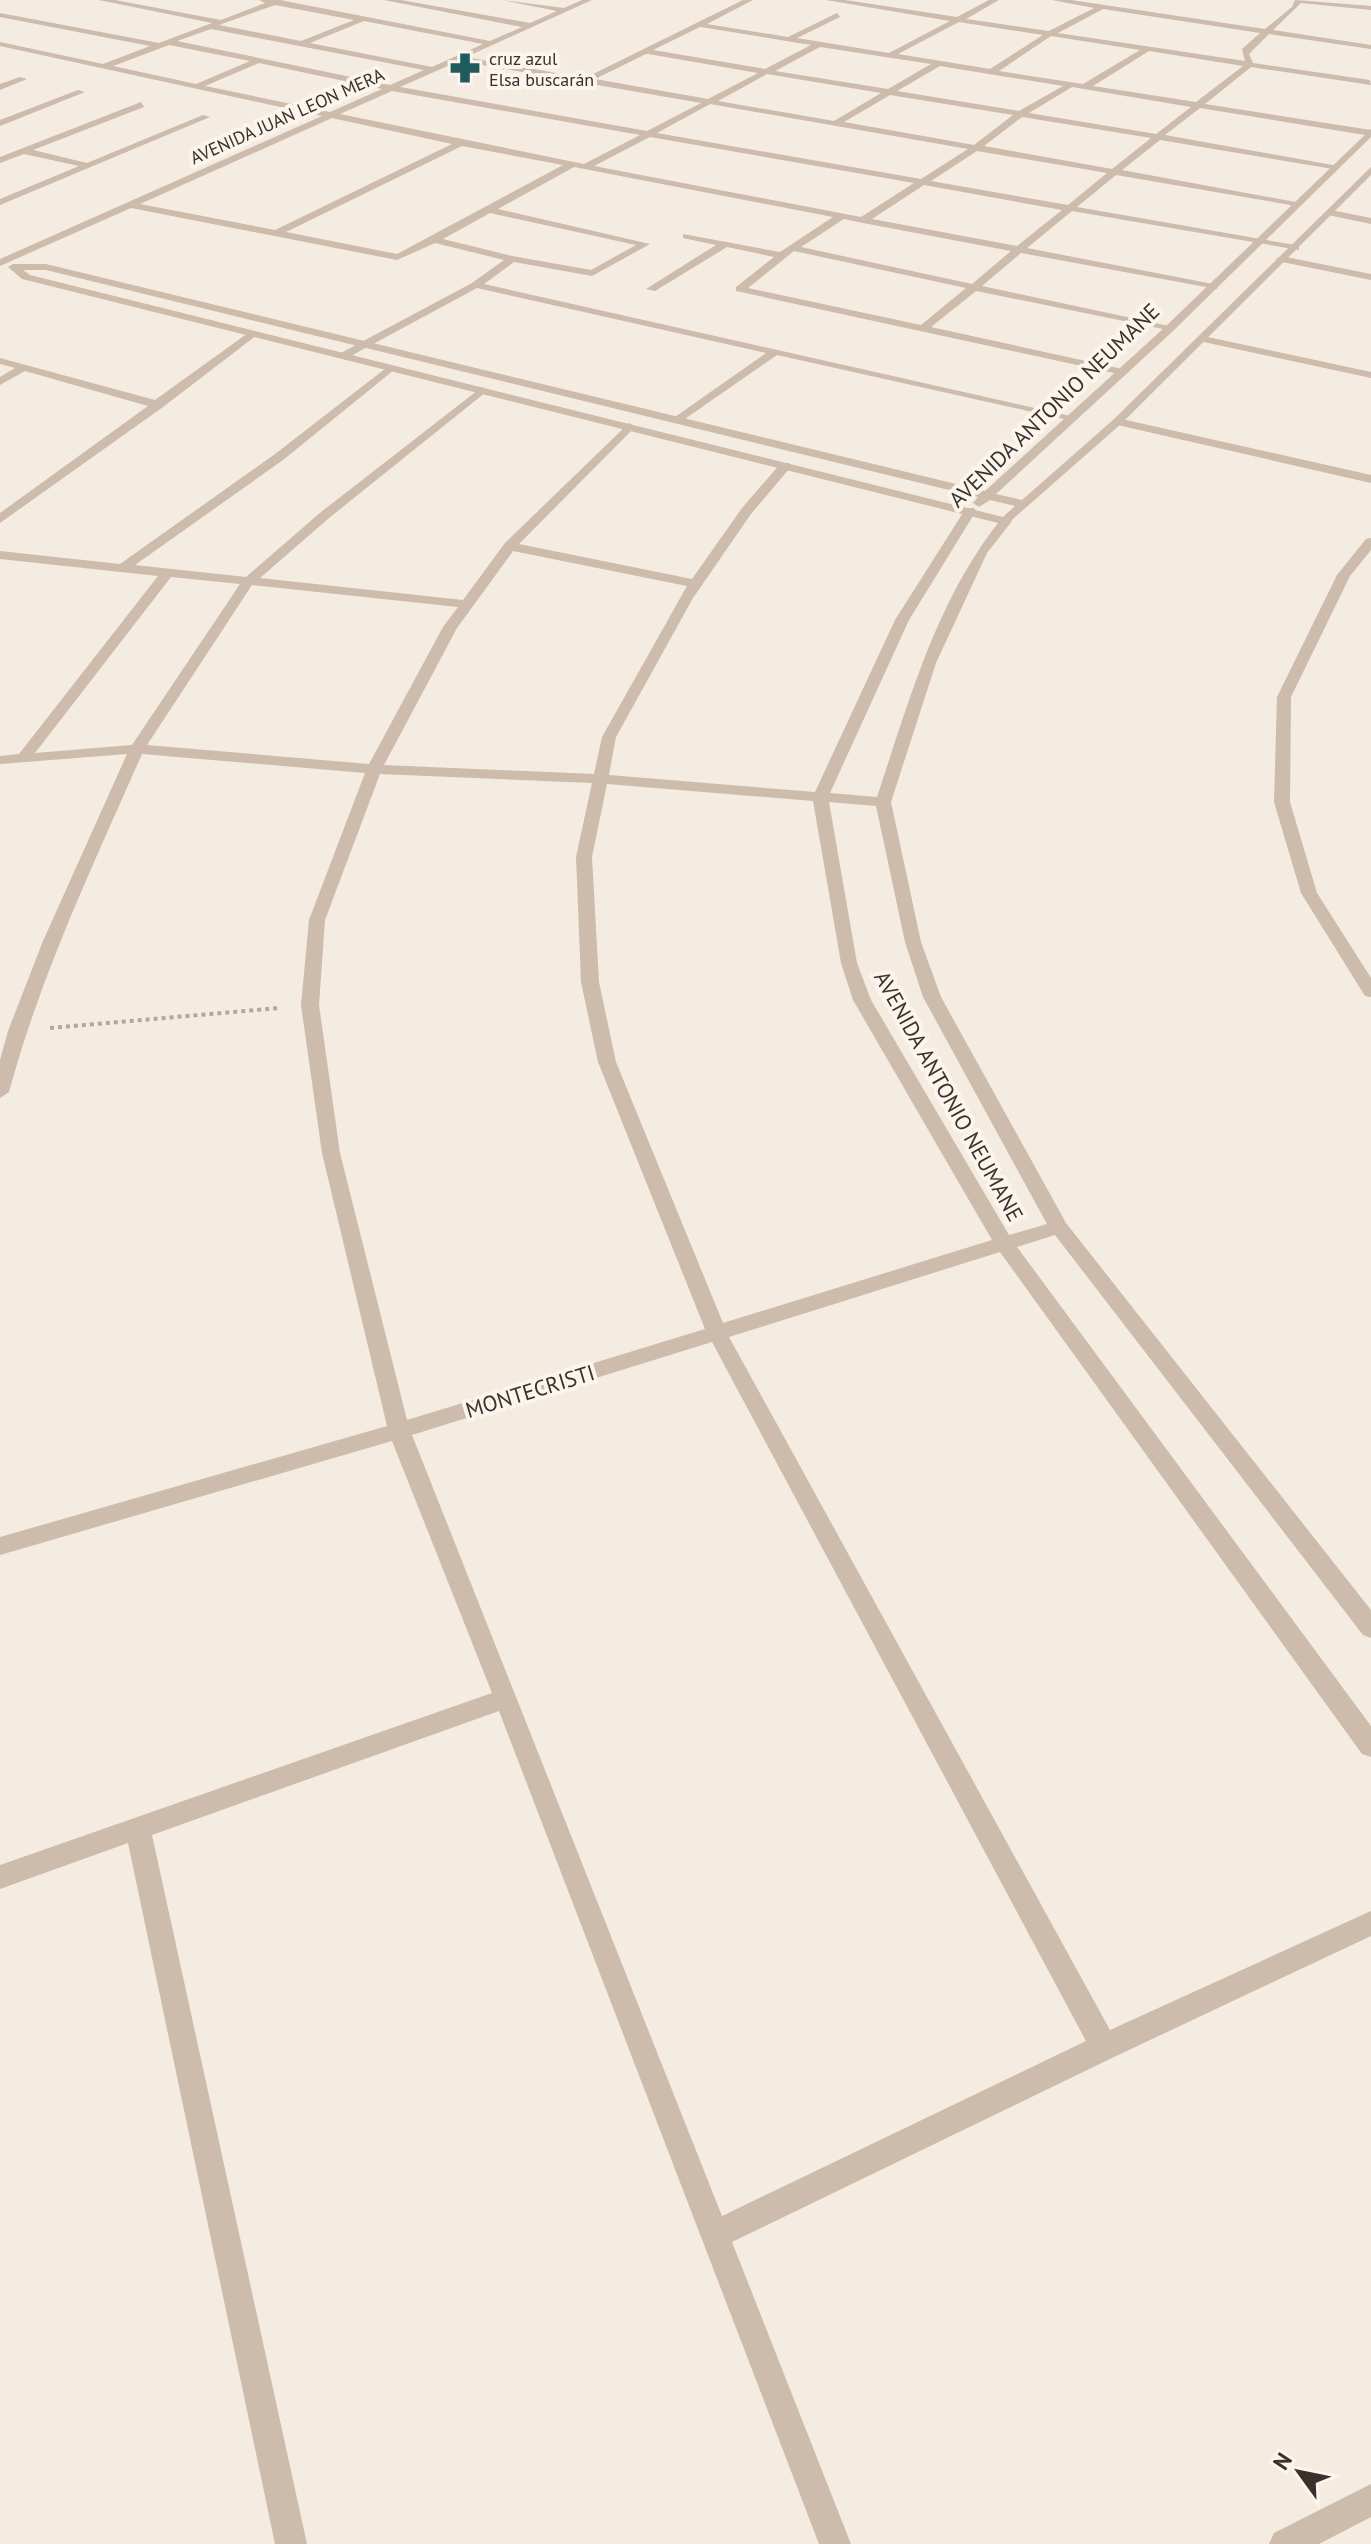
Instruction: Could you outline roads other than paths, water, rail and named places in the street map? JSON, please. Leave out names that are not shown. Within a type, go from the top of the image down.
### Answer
[{"type":"street","points":[[103,0],[221,22]]},
{"type":"street","points":[[263,0],[489,43]]},
{"type":"street","points":[[388,0],[532,26]]},
{"type":"street","points":[[506,0],[564,10]]},
{"type":"street","name":"AVENIDA JUAN LEON MERA","points":[[4,265],[127,204],[588,0]]},
{"type":"street","points":[[585,81],[749,0]]},
{"type":"street","points":[[830,0],[1370,83]]},
{"type":"street","points":[[891,55],[995,0]]},
{"type":"street","points":[[1056,0],[1371,47]]},
{"type":"street","points":[[1250,64],[1246,49],[1300,0],[1361,3],[1371,8]]},
{"type":"street","points":[[105,66],[276,1]]},
{"type":"street","points":[[400,10],[414,5]]},
{"type":"street","points":[[993,71],[1048,35],[1102,7]]},
{"type":"street","points":[[0,15],[260,60],[390,88],[1295,248]]},
{"type":"street","points":[[301,44],[386,15]]},
{"type":"street","points":[[789,39],[837,15]]},
{"type":"street","points":[[701,25],[1371,133]]},
{"type":"street","points":[[210,26],[431,69]]},
{"type":"street","points":[[0,44],[461,143],[1213,287]]},
{"type":"street","points":[[585,167],[819,44]]},
{"type":"street","points":[[1086,86],[1146,50]]},
{"type":"street","points":[[648,52],[1333,166]]},
{"type":"street","points":[[456,58],[1296,203]]},
{"type":"street","points":[[199,85],[260,60]]},
{"type":"street","points":[[836,123],[939,63]]},
{"type":"street","points":[[924,328],[1250,64]]},
{"type":"street","points":[[0,87],[23,79]]},
{"type":"street","points":[[863,220],[921,180],[977,147],[1022,113],[1072,84]]},
{"type":"street","points":[[0,123],[81,92]]},
{"type":"street","points":[[0,160],[141,105]]},
{"type":"street","points":[[0,202],[206,117]]},
{"type":"street","name":"AVENIDA ANTONIO NEUMANE","points":[[1371,133],[1333,166],[1261,242],[1169,329],[970,511],[902,620],[820,797],[849,963],[862,1000],[1005,1245],[1371,1746]]},
{"type":"street","points":[[275,234],[461,143]]},
{"type":"street","points":[[0,146],[109,170]]},
{"type":"street","points":[[127,204],[397,257],[571,165]]},
{"type":"street","points":[[0,760],[137,749],[374,769],[601,779],[883,802],[929,663],[981,552],[1022,504],[1117,422],[1369,173]]},
{"type":"street","points":[[434,240],[512,259],[592,273],[645,244],[490,210]]},
{"type":"street","points":[[1331,213],[1371,221]]},
{"type":"street","points":[[842,216],[787,252],[740,289],[1123,372]]},
{"type":"street","points":[[686,236],[975,286],[1169,329]]},
{"type":"street","points":[[651,289],[725,244]]},
{"type":"street","points":[[343,356],[476,285],[512,259]]},
{"type":"street","points":[[1281,259],[1371,277]]},
{"type":"street","points":[[4,265],[26,277],[252,335],[1006,521]]},
{"type":"street","points":[[4,265],[46,267],[1022,504]]},
{"type":"street","points":[[476,285],[1073,418]]},
{"type":"street","points":[[0,519],[252,335]]},
{"type":"street","points":[[1203,339],[1371,375]]},
{"type":"street","points":[[679,419],[776,351]]},
{"type":"street","points":[[0,361],[159,405]]},
{"type":"street","points":[[0,382],[25,367]]},
{"type":"street","points":[[124,567],[279,457],[390,368]]},
{"type":"street","points":[[0,1092],[17,1031],[51,941],[137,749],[247,583],[325,515],[482,390]]},
{"type":"street","points":[[1117,422],[1371,479]]},
{"type":"street","points":[[629,427],[510,546],[450,627],[374,769],[317,920],[310,1005],[331,1153],[399,1431],[835,2544]]},
{"type":"street","points":[[785,466],[746,511],[696,584],[609,737],[584,857],[593,995],[607,1062],[717,1333],[1104,2047]]},
{"type":"street","points":[[1371,542],[1344,575],[1284,697],[1282,802],[1309,893],[1371,992]]},
{"type":"street","points":[[510,546],[696,584]]},
{"type":"street","points":[[0,555],[467,604]]},
{"type":"street","points":[[22,760],[119,630],[167,573]]},
{"type":"street","name":"AVENIDA ANTONIO NEUMANE","points":[[883,802],[913,942],[932,997],[1059,1227],[1371,1628]]},
{"type":"street","name":"MONTECRISTI","points":[[0,1546],[399,1431],[1059,1227]]},
{"type":"street","points":[[0,1877],[506,1698]]},
{"type":"street","points":[[138,1829],[291,2544]]},
{"type":"street","points":[[715,2235],[1104,2047],[1371,1923]]},
{"type":"street","points":[[1285,2544],[1371,2500]]},
{"type":"place","name":"cruz azul Elsa buscarán","points":[[465,68]]}]
